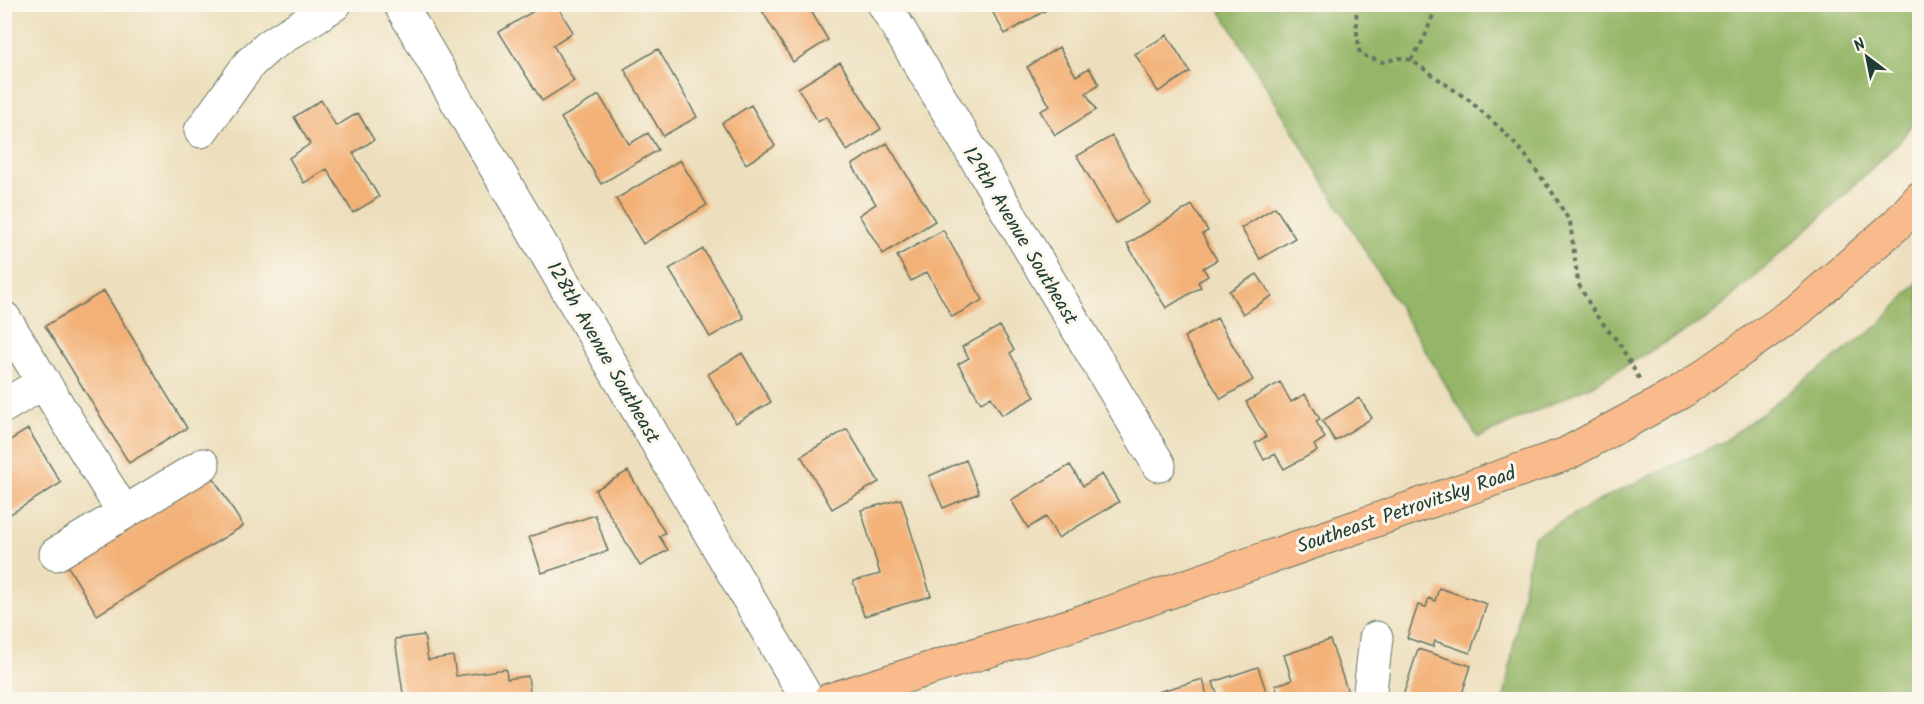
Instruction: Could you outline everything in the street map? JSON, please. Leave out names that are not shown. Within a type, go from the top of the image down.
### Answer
[{"type":"main road","name":"Southeast Petrovitsky Road","points":[[829,699],[1103,615],[1566,454],[1681,392],[1797,311],[1897,224],[1920,198]]},
{"type":"street","points":[[201,131],[250,63],[269,46],[335,4]]},
{"type":"street","name":"128th Avenue Southeast","points":[[400,4],[808,699]]},
{"type":"street","name":"129th Avenue Southeast","points":[[884,4],[1159,465]]},
{"type":"street","points":[[4,318],[124,513]]},
{"type":"street","points":[[4,406],[44,382]]},
{"type":"street","points":[[56,554],[203,465]]},
{"type":"street","points":[[1369,699],[1376,638]]},
{"type":"path","points":[[1356,4],[1360,54],[1382,62],[1400,58],[1411,60],[1470,101],[1525,155],[1570,222],[1578,283],[1595,314],[1619,343],[1656,406]]},
{"type":"path","points":[[1411,60],[1424,39],[1437,4]]},
{"type":"green space","points":[[1217,5],[1919,5],[1919,114],[1900,141],[1818,220],[1708,318],[1592,385],[1478,438]]},
{"type":"green space","points":[[1919,281],[1919,699],[1504,699],[1533,537],[1606,497],[1723,442],[1879,325]]},
{"type":"building","points":[[545,4],[556,4],[573,32],[553,45],[574,81],[542,101],[499,32]]},
{"type":"building","points":[[758,4],[807,4],[828,40],[793,62]]},
{"type":"building","points":[[988,4],[1045,4],[1048,9],[1005,34]]},
{"type":"building","points":[[1167,35],[1190,72],[1158,92],[1135,54]]},
{"type":"building","points":[[1059,47],[1076,76],[1089,68],[1099,84],[1086,93],[1096,110],[1055,135],[1040,111],[1050,106],[1027,67]]},
{"type":"building","points":[[658,49],[697,117],[663,136],[624,69]]},
{"type":"building","points":[[840,62],[881,129],[847,151],[826,117],[818,122],[798,88]]},
{"type":"building","points":[[599,95],[629,144],[648,133],[658,150],[601,184],[561,118]]},
{"type":"building","points":[[321,100],[336,126],[358,113],[374,140],[353,153],[379,197],[353,213],[327,169],[304,183],[289,158],[310,144],[294,117]]},
{"type":"building","points":[[751,105],[775,146],[746,164],[722,123]]},
{"type":"building","points":[[1112,136],[1150,203],[1116,223],[1077,156]]},
{"type":"building","points":[[887,143],[935,221],[883,254],[859,215],[876,204],[852,165]]},
{"type":"building","points":[[680,160],[707,205],[643,244],[616,199]]},
{"type":"building","points":[[1192,205],[1208,231],[1202,234],[1217,260],[1203,268],[1208,276],[1198,282],[1201,287],[1166,308],[1127,244]]},
{"type":"building","points":[[1275,207],[1295,238],[1260,259],[1241,228]]},
{"type":"building","points":[[943,230],[983,300],[952,317],[927,272],[911,281],[897,256]]},
{"type":"building","points":[[703,249],[744,318],[710,337],[669,269]]},
{"type":"building","points":[[1257,274],[1272,296],[1243,314],[1229,291]]},
{"type":"building","points":[[104,291],[187,428],[129,463],[45,326]]},
{"type":"building","points":[[1217,318],[1253,380],[1221,399],[1184,337]]},
{"type":"building","points":[[1000,326],[1014,350],[1010,353],[1035,397],[1002,415],[991,397],[981,403],[958,364],[969,358],[962,347]]},
{"type":"building","points":[[742,353],[771,402],[736,423],[708,374]]},
{"type":"building","points":[[1280,382],[1291,402],[1305,394],[1320,419],[1316,421],[1325,438],[1314,445],[1317,451],[1284,469],[1275,454],[1264,460],[1255,443],[1266,437],[1246,402]]},
{"type":"building","points":[[1359,398],[1372,418],[1335,441],[1322,421]]},
{"type":"building","points":[[28,429],[61,483],[4,518],[4,444]]},
{"type":"building","points":[[847,429],[879,482],[832,509],[801,456]]},
{"type":"building","points":[[966,460],[979,493],[943,508],[929,476]]},
{"type":"building","points":[[1070,465],[1083,486],[1102,474],[1119,502],[1058,538],[1046,517],[1028,528],[1011,500]]},
{"type":"building","points":[[628,471],[665,533],[659,536],[668,550],[640,566],[595,490]]},
{"type":"building","points":[[211,474],[243,526],[97,615],[66,563]]},
{"type":"building","points":[[901,499],[931,596],[864,616],[853,581],[880,574],[861,510]]},
{"type":"building","points":[[595,515],[608,551],[542,573],[529,537]]},
{"type":"building","points":[[1439,588],[1487,604],[1470,653],[1435,641],[1433,647],[1407,638],[1418,605],[1426,607],[1429,598],[1435,601]]},
{"type":"building","points":[[424,635],[428,660],[453,656],[456,676],[506,669],[507,679],[528,676],[531,700],[404,700],[395,639]]},
{"type":"building","points":[[1330,640],[1349,695],[1335,700],[1280,700],[1275,685],[1292,680],[1284,655]]},
{"type":"building","points":[[1418,649],[1471,666],[1460,700],[1412,700],[1403,696]]},
{"type":"building","points":[[1258,667],[1269,700],[1219,700],[1213,682]]},
{"type":"building","points":[[1203,679],[1208,700],[1159,700],[1157,692]]}]
